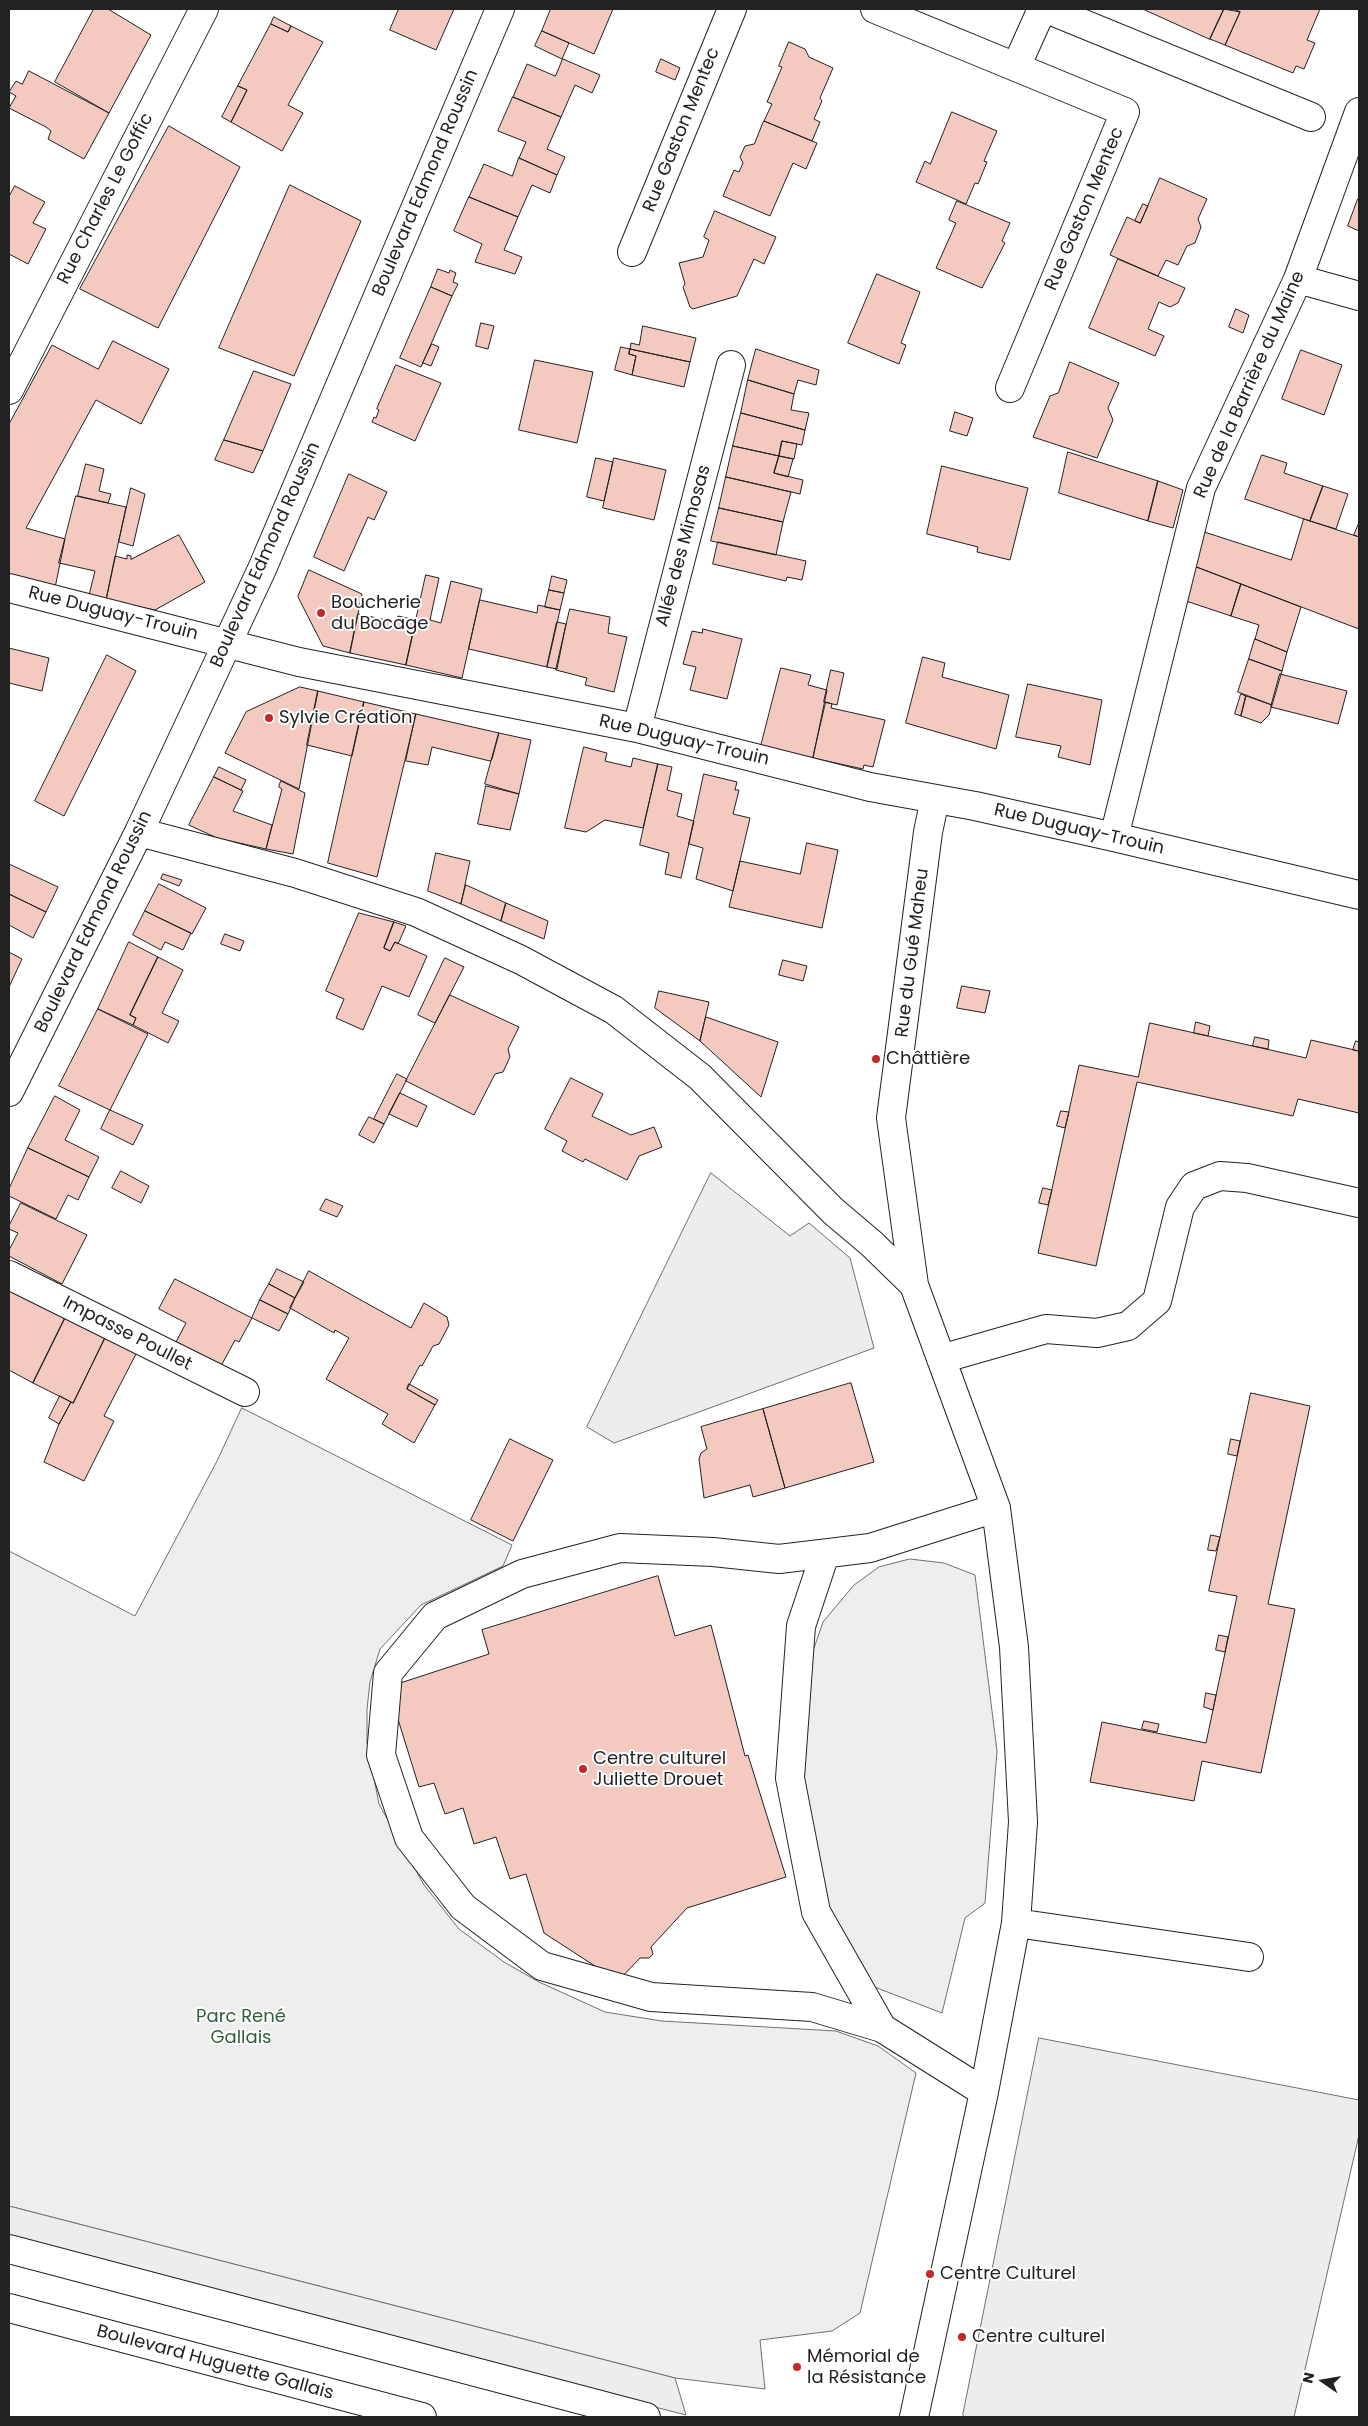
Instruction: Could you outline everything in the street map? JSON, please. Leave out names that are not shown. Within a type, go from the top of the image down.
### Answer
[{"type":"street","name":"Rue Charles Le Goffic","points":[[9,390],[204,9]]},
{"type":"street","name":"Boulevard Edmond Roussin","points":[[9,1092],[139,832],[266,559],[500,9]]},
{"type":"street","name":"Rue Gaston Mentec","points":[[632,252],[732,9]]},
{"type":"street","name":"Rue Gaston Mentec","points":[[875,9],[1125,112],[1010,388]]},
{"type":"street","points":[[1016,67],[1042,9]]},
{"type":"street","points":[[1047,9],[1310,117]]},
{"type":"street","name":"Rue de la Barrière du Maine","points":[[1114,837],[1201,488],[1298,279],[1359,112]]},
{"type":"street","points":[[1298,279],[1359,296]]},
{"type":"street","name":"Allée des Mimosas","points":[[637,728],[731,365]]},
{"type":"street","name":"Rue Duguay-Trouin","points":[[9,588],[298,662],[637,728],[870,787],[1114,837],[1359,895]]},
{"type":"street","name":"Rue du Gué Maheu","points":[[914,1285],[891,1118],[928,832],[934,800]]},
{"type":"street","points":[[139,832],[295,873],[416,912],[521,960],[614,1010],[700,1077],[833,1210],[872,1244],[914,1285],[996,1508],[1014,1647],[1024,1822],[1016,1923],[984,2092],[914,2417]]},
{"type":"street","points":[[941,1359],[1046,1329],[1097,1332],[1128,1326],[1158,1301],[1180,1207],[1194,1186],[1220,1176],[1247,1178],[1359,1202]]},
{"type":"street","name":"Impasse Poullet","points":[[9,1275],[245,1392]]},
{"type":"street","points":[[984,2092],[882,2028],[812,2007],[651,1997],[542,1966],[463,1906],[409,1838],[381,1755],[388,1673],[436,1616],[522,1574],[620,1548],[713,1552],[779,1560],[870,1548],[996,1508]]},
{"type":"street","points":[[825,1554],[801,1626],[790,1778],[816,1912],[882,2028]]},
{"type":"street","points":[[1016,1923],[1249,1957]]},
{"type":"street","points":[[9,2249],[646,2417]]},
{"type":"street","name":"Boulevard Huguette Gallais","points":[[9,2308],[422,2417]]},
{"type":"green space","name":"Parc René Gallais","points":[[242,1408],[512,1545],[503,1566],[421,1605],[380,1649],[370,1682],[367,1709],[367,1743],[379,1804],[424,1885],[459,1929],[504,1962],[539,1982],[605,2012],[662,2021],[836,2031],[878,2046],[916,2073],[860,2313],[832,2331],[760,2340],[765,2389],[675,2378],[9,2206],[9,1551],[135,1616],[217,1461]]},
{"type":"green space","points":[[910,1559],[944,1563],[975,1575],[997,1751],[985,1903],[965,1918],[942,2013],[864,1983],[822,1892],[803,1775],[803,1680],[823,1622],[854,1585],[879,1567]]},
{"type":"shaded area","points":[[711,1173],[790,1236],[809,1223],[850,1258],[874,1348],[614,1443],[587,1427]]},
{"type":"shaded area","points":[[1039,2038],[1359,2100],[1359,2135],[1294,2417],[965,2417],[963,2415]]},
{"type":"shaded area","points":[[9,2206],[675,2378],[686,2415],[9,2241]]},
{"type":"building","points":[[94,9],[108,9],[151,35],[109,113],[55,82]]},
{"type":"building","points":[[399,9],[454,9],[436,50],[390,30]]},
{"type":"building","points":[[551,9],[613,9],[594,54],[542,31]]},
{"type":"building","points":[[1143,9],[1224,9],[1210,39]]},
{"type":"building","points":[[1224,9],[1240,12],[1225,45],[1210,39]]},
{"type":"building","points":[[1233,9],[1320,9],[1307,40],[1315,43],[1304,69],[1296,66],[1293,73],[1225,45],[1240,12]]},
{"type":"building","points":[[274,17],[291,26],[288,32],[271,24]]},
{"type":"building","points":[[271,24],[288,32],[291,26],[323,42],[288,105],[303,113],[282,151],[231,122],[247,90],[238,86]]},
{"type":"building","points":[[542,31],[569,43],[562,59],[535,46]]},
{"type":"building","points":[[789,42],[805,49],[809,57],[833,68],[820,98],[822,101],[814,119],[820,122],[812,141],[764,121],[772,104],[767,102],[782,67],[779,66]]},
{"type":"building","points":[[563,59],[600,75],[592,93],[575,85],[561,117],[513,97],[527,64],[555,76]]},
{"type":"building","points":[[661,59],[680,68],[675,80],[656,72]]},
{"type":"building","points":[[29,71],[109,113],[84,159],[48,139],[51,131],[46,127],[9,108],[16,96],[9,92],[16,81],[22,84]]},
{"type":"building","points":[[238,86],[247,90],[231,122],[222,117]]},
{"type":"building","points":[[513,97],[561,117],[547,149],[565,157],[557,175],[519,158],[526,142],[498,131]]},
{"type":"building","points":[[952,112],[997,131],[984,161],[987,162],[978,184],[975,183],[966,204],[916,182],[925,161],[930,164]]},
{"type":"building","points":[[764,121],[817,143],[806,169],[793,163],[770,216],[723,196],[734,170],[739,172],[743,163],[740,157],[745,146],[754,144]]},
{"type":"building","points":[[169,126],[240,167],[158,328],[80,289]]},
{"type":"building","points":[[519,158],[557,175],[550,193],[532,185],[518,217],[469,197],[484,164],[512,176]]},
{"type":"building","points":[[1160,178],[1207,199],[1198,219],[1201,227],[1195,243],[1187,246],[1178,265],[1166,260],[1158,276],[1110,255],[1127,217],[1140,223]]},
{"type":"building","points":[[290,185],[361,221],[294,376],[219,348]]},
{"type":"building","points":[[15,186],[45,202],[33,223],[46,229],[28,264],[9,254],[9,197]]},
{"type":"building","points":[[469,197],[518,217],[504,250],[522,257],[515,274],[475,262],[482,244],[454,231]]},
{"type":"building","points":[[1359,199],[1359,231],[1348,226]]},
{"type":"building","points":[[957,201],[1010,223],[1002,241],[1005,243],[982,288],[936,268],[956,223],[949,220]]},
{"type":"building","points":[[1143,204],[1148,206],[1140,223],[1135,221]]},
{"type":"building","points":[[715,211],[776,237],[764,264],[754,259],[737,296],[693,309],[690,307],[683,287],[685,284],[679,263],[703,257],[709,240],[704,237]]},
{"type":"building","points":[[1118,259],[1185,288],[1178,303],[1170,307],[1159,302],[1148,329],[1164,336],[1155,356],[1089,328]]},
{"type":"building","points":[[438,269],[449,273],[450,270],[456,273],[453,282],[458,284],[452,296],[431,287]]},
{"type":"building","points":[[877,274],[920,292],[901,343],[906,345],[899,364],[848,343]]},
{"type":"building","points":[[431,287],[452,296],[421,367],[400,358]]},
{"type":"building","points":[[1236,309],[1249,315],[1243,333],[1229,327]]},
{"type":"building","points":[[481,323],[494,326],[488,349],[476,346]]},
{"type":"building","points":[[643,326],[696,338],[690,362],[630,349],[631,343],[639,345]]},
{"type":"building","points":[[113,341],[169,369],[141,424],[96,400],[26,528],[65,539],[55,588],[9,577],[9,424],[52,345],[98,369]]},
{"type":"building","points":[[432,344],[439,347],[431,366],[423,363]]},
{"type":"building","points":[[621,347],[630,349],[629,354],[636,356],[632,375],[615,370]]},
{"type":"building","points":[[630,349],[690,362],[684,387],[632,375],[636,356],[629,354]]},
{"type":"building","points":[[756,349],[819,370],[816,385],[798,380],[794,394],[748,380]]},
{"type":"building","points":[[1301,350],[1342,365],[1324,415],[1282,399]]},
{"type":"building","points":[[535,360],[593,372],[577,443],[519,430]]},
{"type":"building","points":[[1070,362],[1119,383],[1108,408],[1113,420],[1097,458],[1033,437],[1050,396],[1058,393]]},
{"type":"building","points":[[396,365],[441,383],[415,441],[372,422],[374,417],[376,418],[379,410],[377,409]]},
{"type":"building","points":[[254,371],[291,384],[263,451],[224,440]]},
{"type":"building","points":[[748,380],[794,394],[791,410],[809,413],[805,430],[741,413]]},
{"type":"building","points":[[955,412],[973,418],[967,436],[950,431]]},
{"type":"building","points":[[741,413],[805,430],[802,445],[782,441],[779,456],[733,446]]},
{"type":"building","points":[[224,440],[263,451],[253,473],[215,460]]},
{"type":"building","points":[[782,441],[797,444],[794,459],[779,456]]},
{"type":"building","points":[[733,446],[779,456],[774,473],[803,480],[800,494],[726,477]]},
{"type":"building","points":[[1068,452],[1158,481],[1148,521],[1059,493]]},
{"type":"building","points":[[1262,455],[1287,463],[1284,473],[1323,486],[1310,521],[1245,499]]},
{"type":"building","points":[[779,456],[793,459],[788,477],[774,473]]},
{"type":"building","points":[[596,458],[613,462],[604,501],[587,497]]},
{"type":"building","points":[[614,458],[666,470],[654,520],[603,508]]},
{"type":"building","points":[[86,464],[104,469],[99,491],[111,494],[108,503],[78,496]]},
{"type":"building","points":[[942,466],[1028,488],[1010,560],[977,552],[978,547],[927,534]]},
{"type":"building","points":[[349,474],[387,492],[374,520],[368,517],[344,571],[314,557]]},
{"type":"building","points":[[726,477],[791,492],[783,522],[719,508]]},
{"type":"building","points":[[1158,481],[1183,490],[1173,528],[1148,521]]},
{"type":"building","points":[[1323,486],[1348,494],[1336,529],[1310,521]]},
{"type":"building","points":[[131,488],[145,494],[133,546],[119,542]]},
{"type":"building","points":[[76,496],[126,507],[106,600],[89,595],[95,571],[59,563]]},
{"type":"building","points":[[719,508],[783,522],[776,555],[711,541]]},
{"type":"building","points":[[1304,519],[1359,537],[1359,629],[1186,563],[1195,529],[1291,560]]},
{"type":"building","points":[[1359,523],[1359,537],[1354,535]]},
{"type":"building","points":[[179,535],[205,582],[155,610],[106,600],[115,556],[127,559],[127,555],[131,556],[131,559]]},
{"type":"building","points":[[718,542],[806,561],[802,580],[787,577],[786,581],[713,564]]},
{"type":"building","points":[[1186,563],[1241,584],[1231,616],[1177,598]]},
{"type":"building","points":[[309,570],[362,594],[350,653],[323,646],[298,597]]},
{"type":"building","points":[[426,575],[439,578],[430,620],[441,623],[451,581],[482,589],[462,678],[406,665]]},
{"type":"building","points":[[552,576],[567,580],[564,593],[549,590]]},
{"type":"building","points":[[1241,584],[1301,607],[1287,652],[1255,639],[1259,625],[1231,616]]},
{"type":"building","points":[[549,590],[564,593],[560,610],[545,607]]},
{"type":"building","points":[[480,600],[537,613],[538,605],[560,610],[547,667],[469,649]]},
{"type":"building","points":[[570,609],[610,617],[608,633],[627,637],[614,692],[585,685],[587,678],[556,670]]},
{"type":"building","points":[[358,614],[396,622],[398,616],[416,620],[406,665],[350,653]]},
{"type":"building","points":[[557,622],[566,624],[557,669],[547,667]]},
{"type":"building","points":[[703,629],[742,639],[727,699],[690,690],[696,667],[683,664],[692,631],[702,633]]},
{"type":"building","points":[[1255,639],[1287,652],[1282,671],[1249,659]]},
{"type":"building","points":[[9,648],[49,658],[42,691],[9,683]]},
{"type":"building","points":[[107,655],[136,671],[64,816],[35,801]]},
{"type":"building","points":[[923,657],[945,663],[942,677],[1009,695],[996,749],[906,723]]},
{"type":"building","points":[[1249,659],[1282,671],[1272,705],[1238,692]]},
{"type":"building","points":[[781,668],[811,675],[808,685],[827,690],[813,758],[761,746]]},
{"type":"building","points":[[831,670],[844,673],[837,705],[824,702]]},
{"type":"building","points":[[1280,674],[1347,691],[1338,724],[1271,707]]},
{"type":"building","points":[[1028,684],[1102,700],[1090,765],[1058,757],[1061,746],[1016,737]]},
{"type":"building","points":[[300,687],[318,691],[299,789],[225,753],[246,712]]},
{"type":"building","points":[[318,691],[364,702],[352,756],[307,745]]},
{"type":"building","points":[[1241,694],[1246,696],[1241,716],[1235,714]]},
{"type":"building","points":[[1246,696],[1272,705],[1269,715],[1261,723],[1241,716]]},
{"type":"building","points":[[364,702],[416,714],[377,877],[328,863]]},
{"type":"building","points":[[826,702],[832,704],[831,708],[885,720],[873,767],[864,765],[863,769],[813,758]]},
{"type":"building","points":[[416,714],[499,733],[492,759],[490,761],[432,747],[428,765],[406,761]]},
{"type":"building","points":[[499,733],[531,740],[519,794],[485,784]]},
{"type":"building","points":[[584,747],[607,753],[605,761],[631,767],[633,758],[658,764],[643,828],[605,820],[586,832],[565,828]]},
{"type":"building","points":[[658,764],[672,767],[667,790],[682,794],[677,816],[694,821],[681,878],[665,874],[669,853],[640,845]]},
{"type":"building","points":[[219,767],[246,780],[241,790],[214,777]]},
{"type":"building","points":[[704,774],[737,782],[735,790],[739,790],[733,814],[750,818],[733,891],[696,879],[703,848],[689,844]]},
{"type":"building","points":[[214,777],[243,791],[233,811],[272,825],[266,849],[217,838],[189,825]]},
{"type":"building","points":[[281,781],[305,793],[293,854],[266,849],[282,789],[279,787]]},
{"type":"building","points":[[486,786],[519,794],[510,830],[478,824]]},
{"type":"building","points":[[807,843],[838,850],[822,928],[729,907],[740,861],[800,874]]},
{"type":"building","points":[[436,853],[470,861],[461,904],[428,891]]},
{"type":"building","points":[[9,864],[58,887],[46,912],[9,894]]},
{"type":"building","points":[[163,874],[182,880],[179,886],[161,879]]},
{"type":"building","points":[[159,884],[206,908],[192,934],[145,911]]},
{"type":"building","points":[[466,885],[506,903],[501,921],[461,904]]},
{"type":"building","points":[[9,894],[46,912],[33,938],[9,925]]},
{"type":"building","points":[[506,903],[548,921],[544,939],[501,921]]},
{"type":"building","points":[[145,911],[191,933],[183,950],[165,942],[161,950],[133,935]]},
{"type":"building","points":[[359,913],[394,922],[384,948],[390,951],[395,942],[427,956],[409,997],[382,986],[363,1030],[336,1018],[344,999],[326,991]]},
{"type":"building","points":[[394,922],[406,926],[398,944],[395,942],[390,951],[384,948]]},
{"type":"building","points":[[225,934],[244,941],[240,951],[221,944]]},
{"type":"building","points":[[129,942],[158,957],[130,1015],[136,1018],[133,1025],[98,1009]]},
{"type":"building","points":[[9,952],[22,959],[9,987]]},
{"type":"building","points":[[158,957],[183,970],[162,1013],[179,1021],[168,1043],[133,1025],[136,1018],[130,1015]]},
{"type":"building","points":[[445,958],[464,967],[435,1023],[418,1015]]},
{"type":"building","points":[[783,960],[807,966],[803,981],[779,975]]},
{"type":"building","points":[[962,986],[990,991],[985,1013],[957,1008]]},
{"type":"building","points":[[659,991],[709,1002],[700,1041],[655,1008]]},
{"type":"building","points":[[450,995],[519,1027],[508,1049],[510,1057],[503,1072],[495,1074],[474,1115],[406,1081]]},
{"type":"building","points":[[98,1009],[148,1034],[110,1110],[59,1086]]},
{"type":"building","points":[[706,1017],[778,1042],[761,1097],[700,1041]]},
{"type":"building","points":[[1196,1022],[1210,1026],[1208,1036],[1194,1033]]},
{"type":"building","points":[[1150,1023],[1306,1058],[1311,1040],[1359,1051],[1359,1113],[1298,1099],[1293,1116],[1137,1082],[1096,1266],[1038,1253],[1079,1065],[1138,1077]]},
{"type":"building","points":[[1255,1037],[1269,1040],[1268,1049],[1253,1046]]},
{"type":"building","points":[[1356,1041],[1359,1042],[1359,1051],[1353,1050]]},
{"type":"building","points":[[397,1074],[407,1079],[384,1124],[374,1119]]},
{"type":"building","points":[[571,1078],[603,1094],[592,1116],[631,1135],[654,1127],[662,1147],[639,1156],[627,1180],[585,1159],[583,1162],[562,1151],[567,1141],[545,1129]]},
{"type":"building","points":[[400,1093],[427,1106],[417,1127],[389,1114]]},
{"type":"building","points":[[55,1096],[80,1110],[65,1140],[99,1157],[89,1177],[28,1148]]},
{"type":"building","points":[[110,1110],[143,1125],[133,1145],[101,1129]]},
{"type":"building","points":[[1061,1111],[1069,1112],[1065,1128],[1057,1126]]},
{"type":"building","points":[[369,1117],[384,1124],[374,1143],[359,1135]]},
{"type":"building","points":[[28,1148],[89,1177],[78,1200],[68,1195],[56,1219],[9,1196],[9,1189]]},
{"type":"building","points":[[121,1171],[149,1186],[141,1203],[112,1188]]},
{"type":"building","points":[[1043,1188],[1052,1190],[1048,1205],[1039,1203]]},
{"type":"building","points":[[326,1199],[343,1206],[337,1217],[320,1210]]},
{"type":"building","points":[[21,1203],[87,1235],[62,1284],[9,1256],[9,1250],[18,1233],[9,1229],[9,1226]]},
{"type":"building","points":[[277,1269],[304,1282],[295,1298],[269,1284]]},
{"type":"building","points":[[309,1271],[411,1328],[424,1303],[447,1317],[449,1325],[439,1344],[433,1346],[407,1389],[435,1405],[414,1443],[382,1424],[388,1414],[326,1379],[349,1338],[335,1330],[334,1333],[290,1308]]},
{"type":"building","points":[[175,1279],[252,1318],[239,1342],[235,1340],[221,1366],[176,1342],[186,1323],[159,1309]]},
{"type":"building","points":[[269,1284],[295,1298],[288,1314],[260,1300]]},
{"type":"building","points":[[9,1287],[66,1316],[33,1383],[9,1370]]},
{"type":"building","points":[[260,1300],[288,1314],[279,1331],[252,1318]]},
{"type":"building","points":[[66,1316],[106,1336],[73,1403],[33,1383]]},
{"type":"building","points":[[106,1336],[137,1352],[104,1416],[114,1421],[84,1481],[44,1462],[59,1424],[71,1402],[73,1403]]},
{"type":"building","points":[[851,1383],[874,1462],[785,1488],[763,1409]]},
{"type":"building","points":[[409,1384],[438,1400],[435,1405],[407,1389]]},
{"type":"building","points":[[1251,1393],[1310,1406],[1268,1604],[1295,1609],[1261,1773],[1202,1761],[1194,1801],[1090,1782],[1102,1722],[1206,1743],[1237,1596],[1209,1591]]},
{"type":"building","points":[[60,1396],[71,1402],[59,1424],[49,1418]]},
{"type":"building","points":[[763,1409],[785,1488],[753,1497],[750,1485],[704,1498],[699,1459],[701,1453],[707,1449],[701,1427]]},
{"type":"building","points":[[510,1439],[553,1460],[513,1541],[471,1520]]},
{"type":"building","points":[[1231,1439],[1240,1441],[1237,1456],[1228,1454]]},
{"type":"building","points":[[1211,1535],[1220,1537],[1216,1551],[1208,1550]]},
{"type":"building","name":"Centre culturel Juliette Drouet","points":[[658,1576],[675,1636],[711,1625],[745,1756],[748,1755],[786,1877],[687,1908],[651,1947],[653,1954],[649,1958],[640,1958],[618,1981],[544,1933],[526,1874],[510,1879],[496,1837],[474,1844],[463,1808],[445,1814],[434,1783],[419,1787],[388,1687],[489,1654],[482,1630]]},
{"type":"building","points":[[1219,1635],[1228,1637],[1225,1652],[1216,1650]]},
{"type":"building","points":[[1206,1693],[1216,1695],[1213,1710],[1204,1707]]},
{"type":"building","points":[[1144,1721],[1159,1724],[1157,1732],[1142,1729]]},
{"type":"place","name":"Boucherie du Bocage","points":[[321,613]]},
{"type":"place","name":"Sylvie Création","points":[[269,718]]},
{"type":"place","name":"Châttière","points":[[876,1059]]},
{"type":"place","name":"Centre culturel Juliette Drouet","points":[[583,1769]]},
{"type":"place","name":"Centre Culturel","points":[[930,2274]]},
{"type":"place","name":"Centre culturel","points":[[962,2337]]},
{"type":"place","name":"Mémorial de la Résistance","points":[[797,2367]]}]
